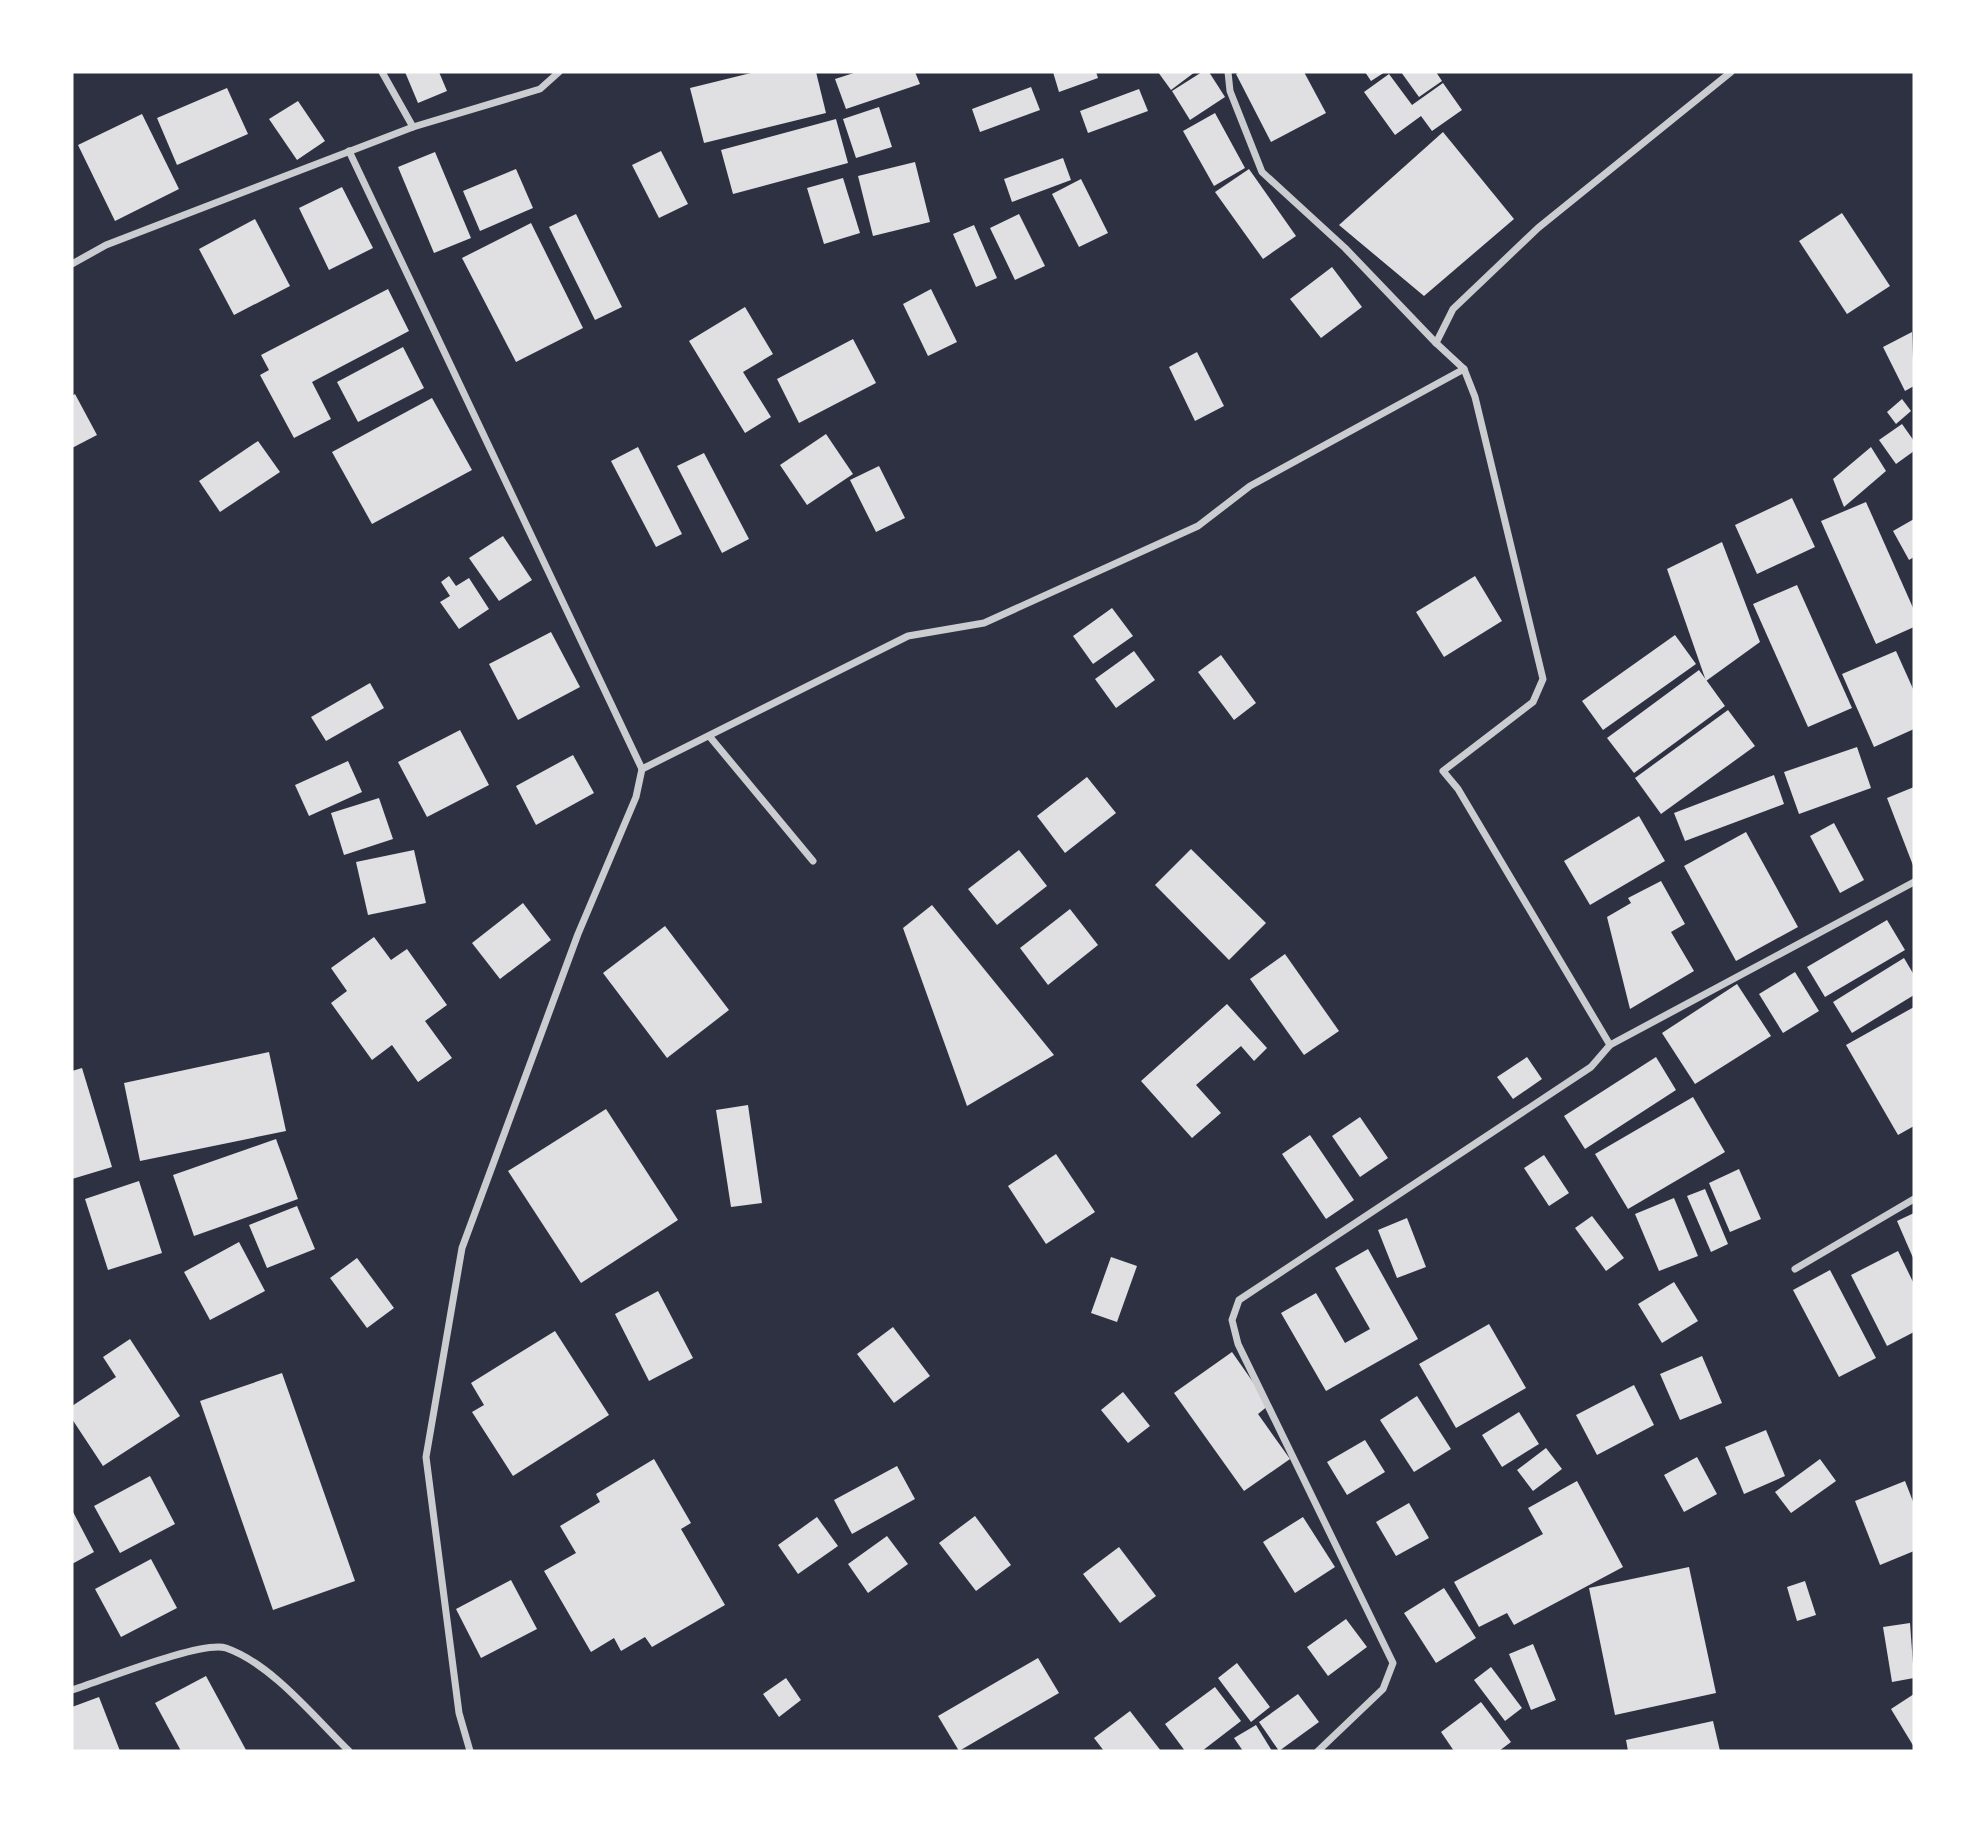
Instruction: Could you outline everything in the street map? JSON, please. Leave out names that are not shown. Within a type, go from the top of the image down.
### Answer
[{"type":"street","points":[[382,72],[413,127]]},
{"type":"street","points":[[72,264],[106,245],[413,127],[540,89],[559,72]]},
{"type":"street","points":[[1228,72],[1230,91],[1262,172],[1345,247],[1464,369],[1475,397],[1543,680],[1533,702],[1443,771],[1458,789],[1611,1045]]},
{"type":"street","points":[[1436,343],[1453,309],[1538,228],[1731,72]]},
{"type":"street","points":[[349,151],[642,769],[636,797],[578,934],[462,1248],[426,1457],[459,1713],[470,1751]]},
{"type":"street","points":[[642,769],[908,636],[984,623],[1198,526],[1250,486],[1464,369]]},
{"type":"street","points":[[710,737],[813,861]]},
{"type":"street","points":[[1318,1751],[1383,1689],[1393,1663],[1238,1344],[1232,1320],[1239,1300],[1591,1068],[1611,1045],[1914,882]]},
{"type":"street","points":[[1795,1269],[1914,1199]]},
{"type":"street","points":[[72,1690],[187,1652],[224,1647],[264,1669],[349,1751]]},
{"type":"building","points":[[405,72],[439,72],[447,91],[418,103]]},
{"type":"building","points":[[755,72],[816,72],[826,113],[704,143],[690,88]]},
{"type":"building","points":[[857,72],[915,72],[920,84],[846,109],[835,79]]},
{"type":"building","points":[[1053,72],[1096,72],[1098,78],[1059,92]]},
{"type":"building","points":[[1158,72],[1195,72],[1171,90]]},
{"type":"building","points":[[1202,72],[1209,72],[1225,97],[1190,120],[1172,91]]},
{"type":"building","points":[[1304,72],[1326,113],[1271,142],[1236,74]]},
{"type":"building","points":[[1365,72],[1385,72],[1371,81]]},
{"type":"building","points":[[1401,72],[1436,72],[1442,81],[1419,97]]},
{"type":"building","points":[[1389,74],[1412,105],[1443,83],[1462,110],[1432,131],[1421,116],[1395,135],[1364,92]]},
{"type":"building","points":[[1031,87],[1040,110],[980,132],[972,109]]},
{"type":"building","points":[[227,88],[248,134],[177,165],[157,118]]},
{"type":"building","points":[[1139,89],[1148,111],[1088,133],[1080,111]]},
{"type":"building","points":[[298,101],[325,141],[297,160],[269,119]]},
{"type":"building","points":[[879,107],[892,147],[856,158],[843,119]]},
{"type":"building","points":[[1215,113],[1245,168],[1214,186],[1183,131]]},
{"type":"building","points":[[142,114],[179,189],[115,221],[78,145]]},
{"type":"building","points":[[836,119],[848,163],[733,194],[721,150]]},
{"type":"building","points":[[1443,132],[1514,219],[1424,296],[1339,225]]},
{"type":"building","points":[[661,151],[688,204],[659,218],[632,165]]},
{"type":"building","points":[[435,152],[471,238],[434,253],[398,167]]},
{"type":"building","points":[[1063,158],[1071,180],[1012,202],[1004,179]]},
{"type":"building","points":[[915,162],[930,222],[873,236],[858,176]]},
{"type":"building","points":[[516,169],[533,208],[480,231],[463,191]]},
{"type":"building","points":[[1249,169],[1296,236],[1263,259],[1215,192]]},
{"type":"building","points":[[843,178],[860,233],[824,244],[807,188]]},
{"type":"building","points":[[1081,179],[1108,233],[1079,247],[1052,194]]},
{"type":"building","points":[[342,187],[373,248],[329,270],[299,208]]},
{"type":"building","points":[[1842,213],[1890,286],[1847,314],[1799,241]]},
{"type":"building","points":[[576,214],[622,307],[595,320],[549,227]]},
{"type":"building","points":[[1019,214],[1045,266],[1015,280],[990,228]]},
{"type":"building","points":[[255,219],[290,286],[234,315],[199,249]]},
{"type":"building","points":[[531,223],[583,328],[516,362],[462,258]]},
{"type":"building","points":[[974,225],[997,278],[976,287],[953,234]]},
{"type":"building","points":[[1332,267],[1362,307],[1321,338],[1290,299]]},
{"type":"building","points":[[388,289],[409,331],[312,382],[331,419],[294,438],[260,375],[269,370],[261,355]]},
{"type":"building","points":[[931,289],[957,342],[928,356],[903,304]]},
{"type":"building","points":[[745,307],[773,354],[743,372],[771,417],[745,433],[689,341]]},
{"type":"building","points":[[1912,332],[1914,386],[1905,391],[1883,347]]},
{"type":"building","points":[[853,339],[876,383],[799,423],[777,379]]},
{"type":"building","points":[[403,347],[424,388],[358,422],[337,382]]},
{"type":"building","points":[[1197,352],[1224,406],[1195,421],[1169,367]]},
{"type":"building","points":[[75,394],[97,435],[72,448],[72,396]]},
{"type":"building","points":[[432,398],[472,470],[372,524],[332,452]]},
{"type":"building","points":[[1902,399],[1911,411],[1896,424],[1887,412]]},
{"type":"building","points":[[1902,424],[1914,441],[1914,451],[1896,464],[1879,440]]},
{"type":"building","points":[[826,434],[853,474],[807,505],[780,465]]},
{"type":"building","points":[[258,441],[280,472],[220,512],[199,481]]},
{"type":"building","points":[[638,447],[682,534],[656,547],[611,461]]},
{"type":"building","points":[[1871,447],[1886,471],[1844,507],[1833,479]]},
{"type":"building","points":[[704,453],[749,539],[722,553],[677,466]]},
{"type":"building","points":[[879,466],[905,518],[876,532],[850,480]]},
{"type":"building","points":[[1792,498],[1815,547],[1757,574],[1735,525]]},
{"type":"building","points":[[1866,502],[1914,610],[1914,627],[1876,644],[1821,521]]},
{"type":"building","points":[[1914,519],[1914,557],[1909,560],[1893,531]]},
{"type":"building","points":[[503,536],[532,580],[499,601],[469,558]]},
{"type":"building","points":[[1722,542],[1760,642],[1706,681],[1667,569]]},
{"type":"building","points":[[449,576],[456,586],[469,578],[489,609],[459,629],[440,602],[450,596],[441,582]]},
{"type":"building","points":[[1475,576],[1502,621],[1444,657],[1416,612]]},
{"type":"building","points":[[1797,585],[1852,708],[1808,727],[1753,604]]},
{"type":"building","points":[[1112,608],[1133,636],[1093,664],[1073,636]]},
{"type":"building","points":[[551,632],[580,687],[518,720],[489,664]]},
{"type":"building","points":[[1675,635],[1696,664],[1603,730],[1582,701]]},
{"type":"building","points":[[1134,651],[1155,680],[1116,708],[1095,679]]},
{"type":"building","points":[[1896,651],[1914,691],[1914,729],[1874,747],[1842,674]]},
{"type":"building","points":[[1221,655],[1256,703],[1234,720],[1198,672]]},
{"type":"building","points":[[1699,670],[1725,706],[1634,773],[1607,738]]},
{"type":"building","points":[[370,683],[384,708],[326,741],[311,717]]},
{"type":"building","points":[[1728,710],[1755,746],[1661,814],[1635,778]]},
{"type":"building","points":[[460,730],[489,785],[427,817],[398,762]]},
{"type":"building","points":[[1857,747],[1871,788],[1799,814],[1784,772]]},
{"type":"building","points":[[573,755],[594,793],[536,825],[516,786]]},
{"type":"building","points":[[348,761],[362,792],[309,816],[295,785]]},
{"type":"building","points":[[1774,775],[1784,804],[1685,841],[1674,813]]},
{"type":"building","points":[[1087,777],[1116,813],[1065,853],[1037,816]]},
{"type":"building","points":[[1914,787],[1914,868],[1887,798]]},
{"type":"building","points":[[379,798],[393,839],[344,855],[331,813]]},
{"type":"building","points":[[1639,816],[1665,861],[1590,905],[1564,861]]},
{"type":"building","points":[[1834,823],[1864,880],[1840,893],[1810,836]]},
{"type":"building","points":[[1746,832],[1798,927],[1736,961],[1684,866]]},
{"type":"building","points":[[1191,849],[1266,923],[1229,960],[1155,885]]},
{"type":"building","points":[[414,850],[426,903],[368,915],[356,862]]},
{"type":"building","points":[[1019,850],[1047,886],[997,925],[968,889]]},
{"type":"building","points":[[1661,881],[1685,924],[1671,932],[1694,971],[1630,1009],[1607,917],[1631,903],[1628,898]]},
{"type":"building","points":[[523,903],[551,940],[500,979],[472,943]]},
{"type":"building","points":[[932,905],[1054,1055],[967,1106],[903,928]]},
{"type":"building","points":[[1070,909],[1098,945],[1048,985],[1020,948]]},
{"type":"building","points":[[1887,920],[1905,950],[1825,997],[1807,967]]},
{"type":"building","points":[[665,926],[729,1010],[667,1058],[603,973]]},
{"type":"building","points":[[374,937],[391,960],[407,949],[447,1005],[425,1021],[452,1058],[418,1082],[392,1045],[372,1060],[331,1003],[347,991],[331,968]]},
{"type":"building","points":[[1285,954],[1339,1031],[1304,1055],[1250,979]]},
{"type":"building","points":[[1904,958],[1914,975],[1914,995],[1852,1033],[1833,1002]]},
{"type":"building","points":[[1795,972],[1819,1011],[1783,1033],[1759,994]]},
{"type":"building","points":[[1737,984],[1771,1036],[1695,1084],[1662,1033]]},
{"type":"building","points":[[1227,1004],[1267,1048],[1254,1061],[1241,1046],[1196,1085],[1221,1113],[1192,1138],[1141,1081]]},
{"type":"building","points":[[1914,1007],[1914,1126],[1898,1135],[1846,1045]]},
{"type":"building","points":[[269,1052],[286,1131],[140,1161],[124,1083]]},
{"type":"building","points":[[1527,1057],[1542,1079],[1513,1099],[1497,1077]]},
{"type":"building","points":[[1656,1057],[1676,1090],[1585,1149],[1564,1116]]},
{"type":"building","points":[[82,1068],[112,1167],[72,1179],[72,1071]]},
{"type":"building","points":[[1693,1097],[1725,1152],[1628,1209],[1595,1154]]},
{"type":"building","points":[[748,1105],[762,1203],[731,1207],[716,1110]]},
{"type":"building","points":[[606,1109],[678,1220],[581,1283],[508,1171]]},
{"type":"building","points":[[1360,1117],[1388,1158],[1360,1177],[1332,1136]]},
{"type":"building","points":[[1310,1135],[1354,1200],[1326,1219],[1282,1154]]},
{"type":"building","points":[[276,1139],[298,1199],[194,1236],[173,1175]]},
{"type":"building","points":[[1056,1154],[1095,1212],[1046,1244],[1008,1186]]},
{"type":"building","points":[[1544,1155],[1569,1193],[1549,1206],[1524,1168]]},
{"type":"building","points":[[1739,1169],[1761,1219],[1730,1232],[1709,1183]]},
{"type":"building","points":[[139,1181],[162,1253],[108,1270],[85,1199]]},
{"type":"building","points":[[1705,1189],[1728,1244],[1711,1252],[1687,1196]]},
{"type":"building","points":[[1674,1198],[1698,1256],[1659,1271],[1635,1214]]},
{"type":"building","points":[[297,1206],[315,1249],[267,1268],[249,1225]]},
{"type":"building","points":[[1914,1213],[1914,1260],[1897,1221]]},
{"type":"building","points":[[1592,1216],[1624,1258],[1606,1271],[1575,1228]]},
{"type":"building","points":[[1407,1218],[1426,1267],[1397,1278],[1378,1230]]},
{"type":"building","points":[[239,1242],[265,1291],[210,1320],[184,1272]]},
{"type":"building","points":[[1368,1249],[1418,1339],[1326,1391],[1281,1313],[1316,1293],[1345,1343],[1370,1329],[1335,1268]]},
{"type":"building","points":[[1898,1251],[1914,1284],[1914,1332],[1887,1346],[1851,1275]]},
{"type":"building","points":[[1111,1257],[1137,1266],[1117,1322],[1091,1313]]},
{"type":"building","points":[[357,1258],[394,1308],[367,1328],[330,1278]]},
{"type":"building","points":[[1830,1270],[1876,1358],[1839,1377],[1793,1290]]},
{"type":"building","points":[[1674,1282],[1698,1321],[1662,1343],[1638,1304]]},
{"type":"building","points":[[658,1291],[693,1358],[649,1381],[615,1314]]},
{"type":"building","points":[[1489,1324],[1526,1388],[1456,1428],[1419,1364]]},
{"type":"building","points":[[893,1327],[930,1376],[894,1403],[857,1354]]},
{"type":"building","points":[[555,1331],[609,1415],[513,1476],[472,1412],[484,1405],[471,1383]]},
{"type":"building","points":[[130,1339],[180,1416],[103,1466],[72,1419],[72,1406],[116,1377],[103,1357]]},
{"type":"building","points":[[1232,1352],[1269,1405],[1258,1414],[1290,1459],[1244,1491],[1174,1393]]},
{"type":"building","points":[[1702,1356],[1722,1403],[1680,1420],[1660,1374]]},
{"type":"building","points":[[282,1373],[355,1581],[273,1610],[200,1401]]},
{"type":"building","points":[[1634,1385],[1654,1425],[1597,1455],[1576,1415]]},
{"type":"building","points":[[1123,1392],[1150,1426],[1128,1443],[1101,1410]]},
{"type":"building","points":[[1417,1396],[1451,1449],[1414,1472],[1380,1420]]},
{"type":"building","points":[[1519,1412],[1539,1444],[1502,1467],[1482,1435]]},
{"type":"building","points":[[1766,1430],[1785,1476],[1744,1494],[1725,1447]]},
{"type":"building","points":[[1365,1440],[1385,1472],[1347,1495],[1327,1462]]},
{"type":"building","points":[[1546,1448],[1562,1469],[1533,1491],[1517,1470]]},
{"type":"building","points":[[1697,1457],[1717,1494],[1684,1512],[1664,1475]]},
{"type":"building","points":[[654,1459],[691,1523],[681,1529],[725,1605],[652,1647],[645,1637],[621,1651],[614,1638],[591,1652],[544,1571],[576,1553],[560,1526],[600,1502],[596,1494]]},
{"type":"building","points":[[1820,1459],[1836,1481],[1791,1513],[1775,1492]]},
{"type":"building","points":[[897,1466],[915,1499],[852,1534],[834,1500]]},
{"type":"building","points":[[150,1476],[175,1524],[120,1553],[94,1506]]},
{"type":"building","points":[[1577,1481],[1623,1567],[1514,1625],[1507,1613],[1479,1627],[1454,1582],[1543,1534],[1528,1508]]},
{"type":"building","points":[[1905,1481],[1914,1504],[1914,1551],[1880,1565],[1855,1501]]},
{"type":"building","points":[[1409,1503],[1429,1538],[1396,1556],[1376,1522]]},
{"type":"building","points":[[72,1510],[94,1552],[72,1564]]},
{"type":"building","points":[[975,1516],[1011,1565],[976,1591],[939,1543]]},
{"type":"building","points":[[817,1517],[838,1546],[798,1574],[778,1545]]},
{"type":"building","points":[[1303,1517],[1335,1567],[1295,1593],[1263,1542]]},
{"type":"building","points":[[887,1536],[908,1564],[868,1593],[848,1564]]},
{"type":"building","points":[[1119,1547],[1156,1596],[1120,1623],[1083,1574]]},
{"type":"building","points":[[151,1559],[177,1608],[121,1637],[95,1589]]},
{"type":"building","points":[[1689,1567],[1716,1693],[1615,1715],[1589,1588]]},
{"type":"building","points":[[511,1580],[537,1629],[481,1658],[456,1609]]},
{"type":"building","points":[[1805,1581],[1816,1615],[1797,1621],[1787,1587]]},
{"type":"building","points":[[1444,1588],[1476,1638],[1436,1663],[1404,1613]]},
{"type":"building","points":[[1346,1619],[1367,1647],[1328,1676],[1307,1647]]},
{"type":"building","points":[[1910,1623],[1914,1678],[1892,1682],[1883,1627]]},
{"type":"building","points":[[1533,1644],[1556,1700],[1531,1710],[1509,1654]]},
{"type":"building","points":[[1038,1658],[1059,1693],[959,1751],[938,1716]]},
{"type":"building","points":[[1237,1663],[1270,1707],[1251,1722],[1218,1678]]},
{"type":"building","points":[[1491,1667],[1522,1708],[1505,1721],[1474,1680]]},
{"type":"building","points":[[206,1676],[246,1750],[181,1751],[155,1703]]},
{"type":"building","points":[[786,1678],[801,1700],[779,1717],[763,1694]]},
{"type":"building","points":[[1215,1687],[1241,1721],[1202,1751],[1185,1751],[1165,1724]]},
{"type":"building","points":[[1298,1694],[1319,1722],[1279,1751],[1259,1722]]},
{"type":"building","points":[[1914,1694],[1914,1747],[1891,1709]]},
{"type":"building","points":[[99,1697],[120,1751],[72,1751],[72,1707]]},
{"type":"building","points":[[1481,1702],[1511,1742],[1499,1751],[1454,1751],[1441,1732]]},
{"type":"building","points":[[1130,1711],[1161,1751],[1104,1751],[1094,1738]]},
{"type":"building","points":[[1713,1721],[1720,1751],[1628,1751],[1626,1740]]},
{"type":"building","points":[[1256,1725],[1272,1751],[1243,1751],[1234,1738]]}]
